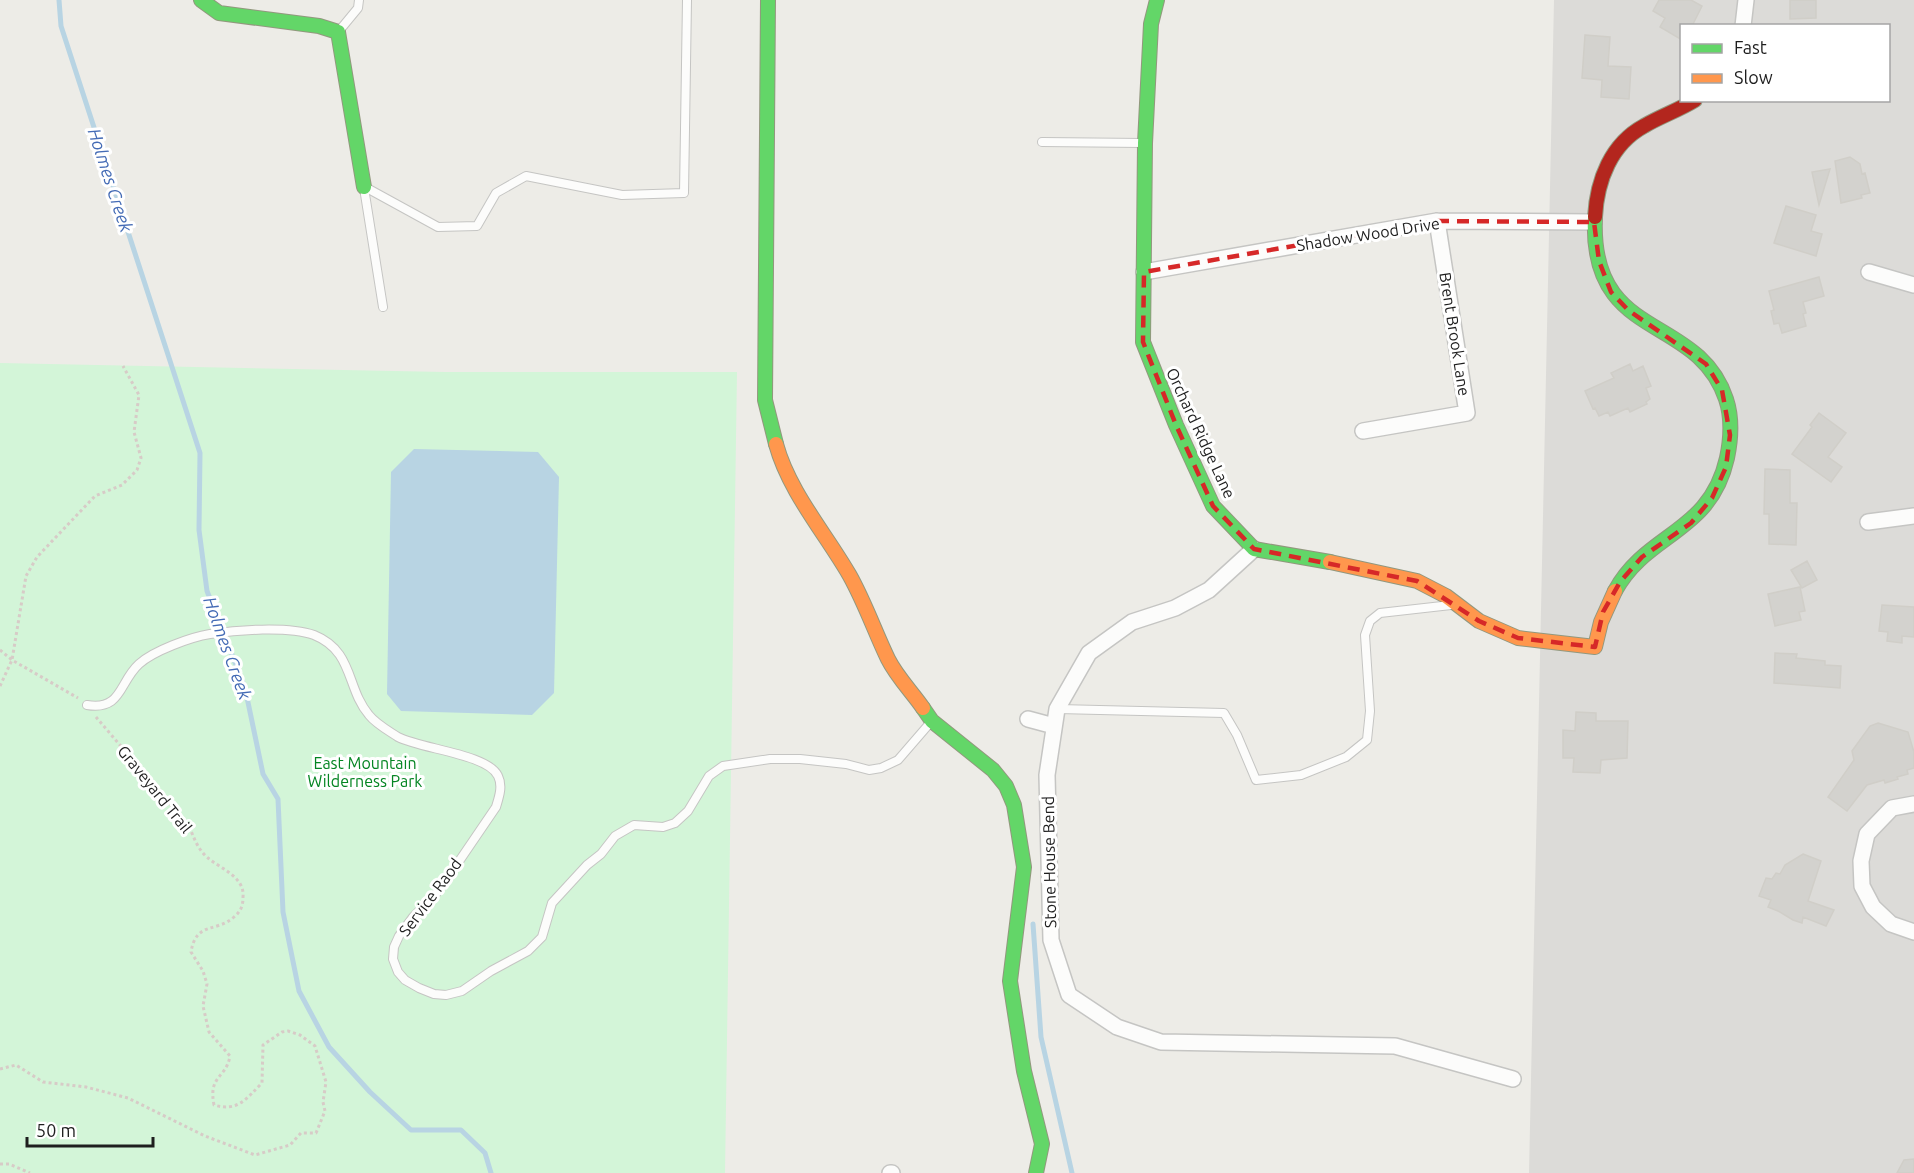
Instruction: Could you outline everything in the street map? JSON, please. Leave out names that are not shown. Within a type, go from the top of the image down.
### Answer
[{"type":"street","points":[[201,0],[219,13],[319,26],[338,32],[364,187]]},
{"type":"street","points":[[768,0],[765,400],[781,462],[849,574],[870,615],[889,661],[932,721],[993,770],[1006,786],[1014,804],[1024,867],[1010,981],[1024,1071],[1042,1144],[1036,1173]]},
{"type":"street","name":"Orchard Ridge Lane","points":[[1157,0],[1151,24],[1145,143],[1143,342],[1176,425],[1213,506],[1254,549]]},
{"type":"street","points":[[1743,24],[1746,0]]},
{"type":"street","points":[[1254,549],[1356,566],[1417,581],[1457,604],[1479,621],[1518,638],[1595,647],[1603,612],[1620,582],[1642,557],[1691,523],[1702,511],[1720,483],[1729,450],[1727,405],[1715,376],[1696,354],[1628,310],[1615,297],[1601,271],[1595,242],[1594,222],[1598,189],[1602,174],[1617,149],[1638,129],[1691,102]]},
{"type":"street","name":"Shadow Wood Drive","points":[[1144,272],[1437,221],[1594,222]]},
{"type":"street","name":"Brent Brook Lane","points":[[1363,431],[1467,413],[1437,221]]},
{"type":"street","points":[[1869,272],[1914,285]]},
{"type":"street","points":[[1868,522],[1914,516]]},
{"type":"street","name":"Stone House Bend","points":[[1254,549],[1209,590],[1175,608],[1132,622],[1089,653],[1057,708],[1047,775],[1051,940],[1069,994],[1117,1027],[1161,1042],[1395,1046],[1514,1079]]},
{"type":"street","points":[[1028,719],[1054,726]]},
{"type":"street","points":[[1914,804],[1892,808],[1867,834],[1861,861],[1862,886],[1873,907],[1891,924],[1914,932]]},
{"type":"lane","points":[[338,32],[358,8],[359,0]]},
{"type":"lane","points":[[364,187],[438,227],[477,226],[496,194],[526,176],[622,195],[684,193],[687,0]]},
{"type":"lane","points":[[1042,142],[1145,143]]},
{"type":"lane","points":[[364,187],[383,307]]},
{"type":"lane","points":[[1057,708],[1224,713],[1237,735],[1256,780],[1301,775],[1346,756],[1367,740],[1370,711],[1365,635],[1370,621],[1380,613],[1457,604]]},
{"type":"lane","name":"Service Raod","points":[[87,705],[99,707],[111,703],[140,663],[162,650],[208,634],[242,631],[294,631],[313,635],[337,651],[345,661],[364,707],[370,717],[380,725],[412,743],[488,765],[498,776],[500,783],[500,795],[496,807],[447,879],[413,917],[394,947],[393,959],[398,972],[405,980],[434,994],[446,995],[462,990],[536,945],[547,926],[552,903],[587,865],[601,854],[615,836],[634,825],[663,827],[675,823],[688,811],[709,776],[723,766],[770,759],[800,759],[846,764],[868,770],[881,768],[898,760],[932,721]]},
{"type":"path","points":[[0,686],[12,660],[26,576],[37,557],[95,496],[122,485],[137,470],[141,458],[134,432],[139,395],[123,366]]},
{"type":"path","name":"Graveyard Trail","points":[[0,650],[12,660],[72,693],[87,705],[189,826],[197,846],[207,858],[226,869],[238,880],[244,893],[242,909],[232,920],[201,932],[193,940],[190,952],[203,971],[207,984],[203,1006],[209,1032],[230,1056],[229,1064],[216,1079],[212,1092],[214,1106],[227,1109],[243,1102],[262,1083],[263,1045],[282,1032],[288,1031],[300,1035],[315,1046],[326,1082],[323,1102],[325,1112],[316,1132],[301,1133],[290,1145],[255,1155],[205,1136],[128,1098],[86,1087],[43,1082],[16,1065],[0,1069]]},
{"type":"path","points":[[0,1164],[9,1164],[30,1173]]},
{"type":"highlighted area","points":[[1437,221],[1594,222],[1599,261],[1611,292],[1628,310],[1706,364],[1722,390],[1730,435],[1726,467],[1712,498],[1691,523],[1642,557],[1620,582],[1603,612],[1595,647],[1518,638],[1479,621],[1417,581],[1254,549],[1213,506],[1176,425],[1143,342],[1144,272]]},
{"type":"shaded area","points":[[1554,0],[1914,0],[1914,1173],[1529,1173]]},
{"type":"green space","name":"East Mountain Wilderness Park","points":[[0,363],[445,372],[737,372],[725,1173],[0,1173]]},
{"type":"water","points":[[414,449],[538,452],[559,477],[554,693],[532,715],[401,711],[387,694],[391,472]]},
{"type":"building","points":[[1659,0],[1691,0],[1702,6],[1693,24],[1680,24],[1680,39],[1660,27],[1665,18],[1653,11]]},
{"type":"building","points":[[1790,0],[1816,0],[1816,18],[1790,19]]},
{"type":"building","points":[[1585,35],[1610,37],[1608,66],[1631,67],[1629,99],[1601,97],[1602,80],[1582,78]]},
{"type":"building","points":[[1850,157],[1860,164],[1862,174],[1865,173],[1870,193],[1861,195],[1862,198],[1841,203],[1835,161]]},
{"type":"building","points":[[1830,169],[1819,205],[1812,172]]},
{"type":"building","points":[[1786,206],[1816,215],[1811,231],[1822,234],[1816,256],[1774,243]]},
{"type":"building","points":[[1819,277],[1824,296],[1803,302],[1806,326],[1782,333],[1779,323],[1774,324],[1771,311],[1774,310],[1769,291]]},
{"type":"building","points":[[1630,364],[1633,371],[1643,366],[1651,386],[1646,388],[1650,399],[1646,402],[1647,404],[1630,412],[1628,408],[1610,416],[1608,412],[1599,416],[1595,408],[1593,409],[1585,391],[1614,378],[1611,373]]},
{"type":"building","points":[[1819,413],[1846,433],[1828,457],[1842,467],[1831,482],[1792,454],[1812,427],[1810,425]]},
{"type":"building","points":[[1765,469],[1790,470],[1790,503],[1797,503],[1796,545],[1769,544],[1769,514],[1764,514]]},
{"type":"building","points":[[1807,561],[1817,580],[1802,588],[1791,570]]},
{"type":"building","points":[[1800,587],[1805,611],[1799,612],[1801,620],[1775,626],[1768,594]]},
{"type":"building","points":[[1882,605],[1914,607],[1914,637],[1902,636],[1902,643],[1887,641],[1888,632],[1879,631]]},
{"type":"building","points":[[1775,653],[1797,654],[1796,658],[1825,661],[1825,665],[1841,666],[1840,688],[1774,683]]},
{"type":"building","points":[[1576,712],[1596,713],[1596,721],[1628,721],[1627,758],[1601,760],[1600,773],[1573,772],[1574,758],[1563,758],[1563,730],[1575,731]]},
{"type":"building","points":[[1878,723],[1908,732],[1914,752],[1914,768],[1907,770],[1908,774],[1897,777],[1898,779],[1867,785],[1847,811],[1828,797],[1854,760],[1852,751],[1870,726]]},
{"type":"building","points":[[1803,854],[1821,861],[1808,901],[1834,910],[1826,926],[1803,917],[1802,923],[1793,920],[1768,907],[1771,900],[1759,896],[1766,878],[1772,879],[1776,873],[1780,874],[1785,865]]},
{"type":"building","points":[[1914,1159],[1914,1173],[1897,1173],[1904,1160]]},
{"type":"waterway","name":"Holmes Creek","points":[[59,0],[61,26],[200,453],[199,530],[207,591],[245,688],[263,774],[278,799],[283,912],[299,991],[329,1047],[370,1092],[411,1130],[461,1130],[485,1153],[491,1173]]},
{"type":"waterway","points":[[1033,924],[1041,1037],[1072,1173]]},
{"type":"traffic: fast","points":[[201,0],[219,13],[319,26],[338,32],[364,187]]},
{"type":"traffic: fast","points":[[768,0],[765,400],[776,444]]},
{"type":"traffic: fast","points":[[1157,0],[1151,24],[1145,143],[1143,342],[1176,425],[1213,506],[1254,549],[1330,562]]},
{"type":"traffic: fast","points":[[1595,217],[1598,257],[1609,286],[1626,307],[1692,352],[1712,371],[1726,399],[1730,421],[1727,458],[1719,483],[1707,503],[1693,518],[1628,571],[1615,591]]},
{"type":"traffic: fast","points":[[923,708],[932,721],[993,770],[1006,786],[1014,805],[1024,867],[1010,981],[1024,1071],[1042,1144],[1036,1173]]},
{"type":"traffic: slow","points":[[776,444],[799,496],[855,586],[892,666],[923,708]]},
{"type":"traffic: slow","points":[[1330,562],[1417,581],[1446,596],[1479,621],[1518,638],[1595,647],[1601,622],[1615,591]]},
{"type":"traffic: jam","points":[[1595,217],[1603,177],[1608,164],[1623,143],[1644,126],[1692,102]]}]
